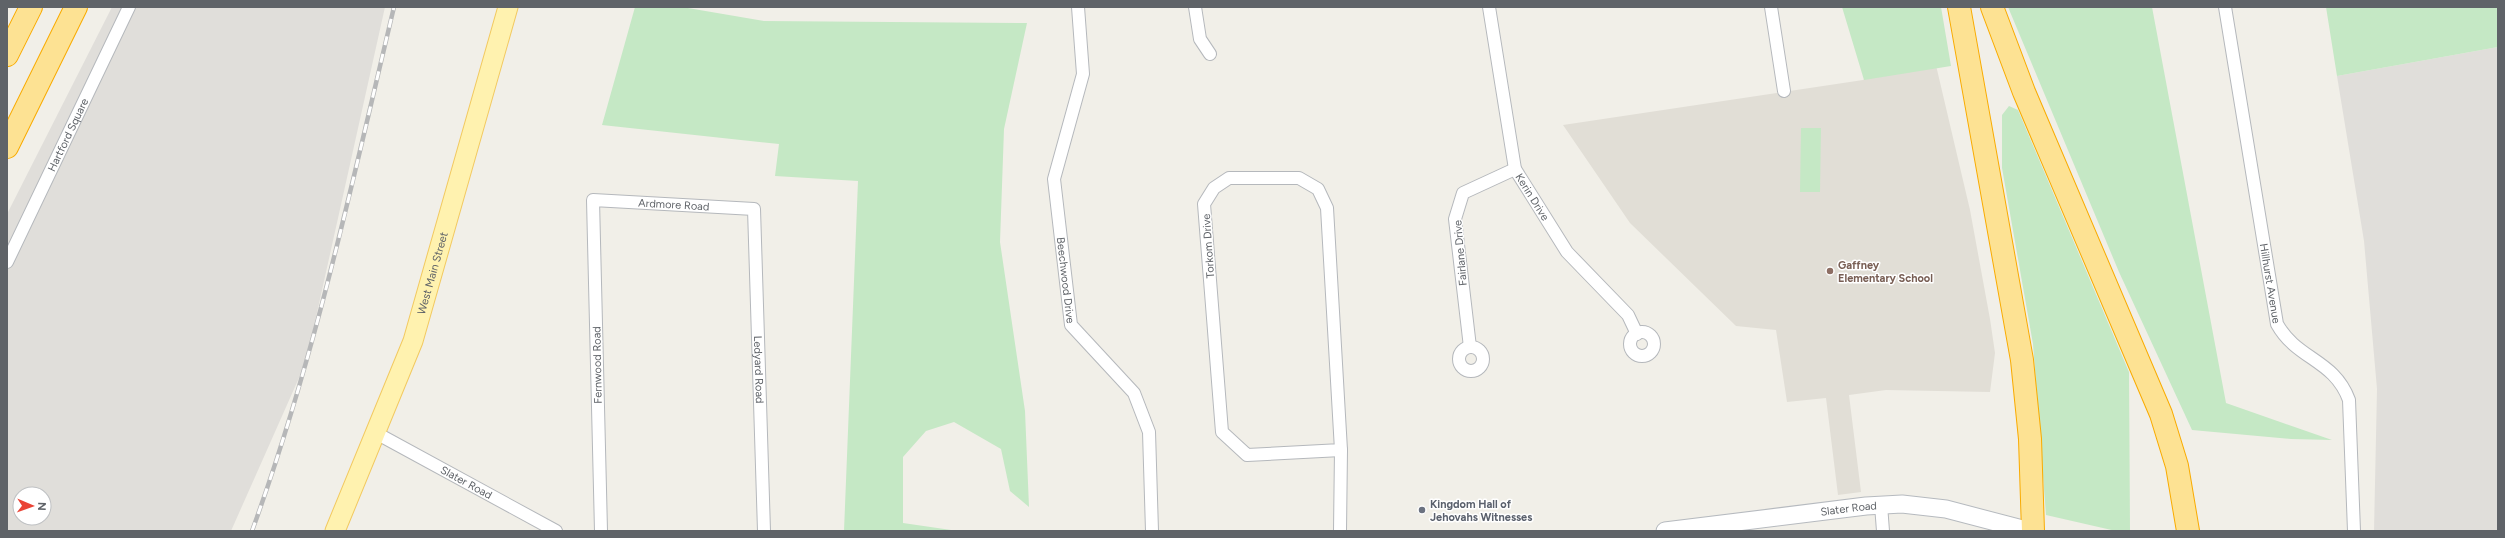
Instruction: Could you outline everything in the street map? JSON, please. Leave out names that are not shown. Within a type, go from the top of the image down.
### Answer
[{"type":"highway","points":[[7,55],[31,7]]},
{"type":"highway","points":[[7,147],[76,7]]},
{"type":"highway","points":[[1959,7],[2022,360],[2030,439],[2033,531]]},
{"type":"highway","points":[[1992,7],[2024,92],[2161,414],[2177,466],[2188,531]]},
{"type":"main road","name":"West Main Street","points":[[335,531],[405,362],[421,314],[508,7]]},
{"type":"main road","name":"Slater Road","points":[[1665,531],[1733,527],[1881,505],[1906,504],[1937,507],[2030,531]]},
{"type":"street","name":"Hartford Square","points":[[7,262],[128,7]]},
{"type":"street","name":"Beechwood Drive","points":[[1078,7],[1083,74],[1054,179],[1071,325],[1134,393],[1149,432],[1152,531]]},
{"type":"street","points":[[1195,7],[1200,39],[1210,54]]},
{"type":"street","name":"Kerin Drive","points":[[1489,7],[1515,169],[1567,252],[1628,316],[1637,334]]},
{"type":"street","points":[[1771,7],[1784,92]]},
{"type":"street","name":"Hillhurst Avenue","points":[[2225,7],[2277,324],[2291,344],[2335,374],[2344,386],[2349,400],[2354,531]]},
{"type":"street","name":"Fairlane Drive","points":[[1470,347],[1455,219],[1463,193],[1515,169]]},
{"type":"street","name":"Torkom Drive","points":[[1340,531],[1341,450],[1328,208],[1318,189],[1299,178],[1229,178],[1214,188],[1204,204],[1222,432],[1247,455],[1341,450]]},
{"type":"street","name":"Ardmore Road","points":[[593,200],[754,209]]},
{"type":"street","name":"Fernwood Road","points":[[593,200],[601,531]]},
{"type":"street","name":"Ledyard Road","points":[[754,209],[764,531]]},
{"type":"street","name":"Slater Road","points":[[376,433],[556,531]]},
{"type":"street","points":[[1881,505],[1883,531]]},
{"type":"shaded area","points":[[112,7],[385,7],[306,362],[231,531],[7,531],[7,214]]},
{"type":"shaded area","name":"Gaffney Elementary School","points":[[1927,27],[1970,210],[1990,319],[1995,353],[1990,392],[1886,390],[1849,395],[1861,492],[1838,495],[1826,398],[1787,402],[1776,330],[1736,326],[1630,223],[1563,125],[1863,80]]},
{"type":"shaded area","points":[[2498,47],[2498,531],[2374,531],[2377,389],[2364,241],[2337,76]]},
{"type":"green space","points":[[635,7],[682,7],[764,21],[1027,23],[1004,129],[1000,242],[1025,411],[1029,507],[1010,491],[1001,449],[954,422],[926,431],[903,457],[903,523],[958,531],[844,531],[858,181],[775,176],[779,144],[602,125]]},
{"type":"green space","points":[[1842,7],[1941,7],[1951,66],[1864,80]]},
{"type":"green space","points":[[2008,7],[2152,7],[2226,403],[2332,440],[2291,439],[2192,430],[2119,272]]},
{"type":"green space","points":[[2326,7],[2498,7],[2498,47],[2337,76]]},
{"type":"green space","points":[[2009,106],[2018,110],[2129,372],[2130,531],[2116,531],[2046,515],[2033,344],[2002,168],[2002,115]]},
{"type":"green space","points":[[1801,128],[1821,128],[1820,192],[1800,192]]},
{"type":"railway","points":[[252,531],[274,467],[313,337],[347,205],[394,7]]},
{"type":"place","name":"Gaffney Elementary School","points":[[1830,271]]},
{"type":"place","name":"Kingdom Hall of Jehovahs Witnesses","points":[[1422,510]]}]
